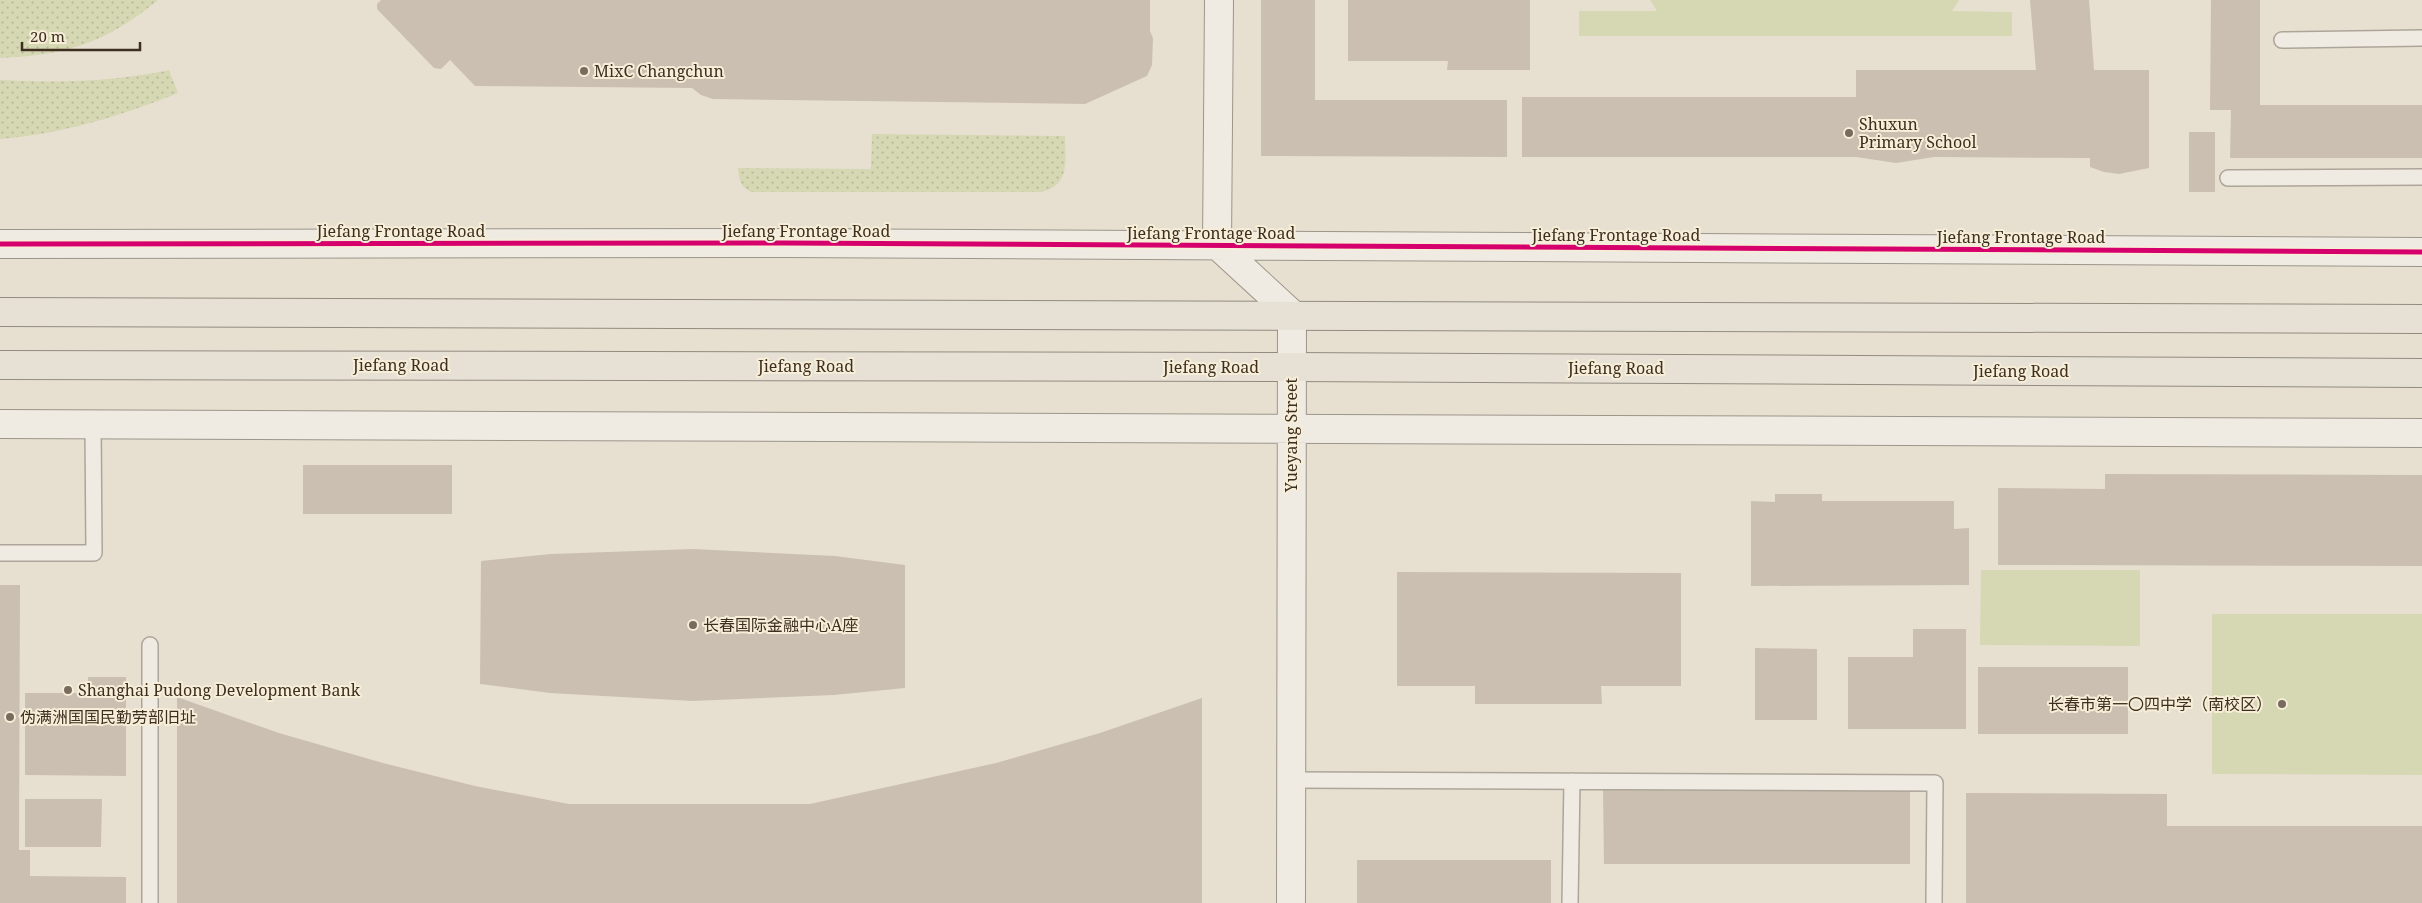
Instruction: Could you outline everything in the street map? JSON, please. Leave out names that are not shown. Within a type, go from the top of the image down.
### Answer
[{"type":"main road","points":[[0,312],[1292,314],[2422,319]]},
{"type":"main road","name":"Jiefang Road","points":[[0,365],[1291,367],[2422,373]]},
{"type":"street","points":[[1218,0],[1217,245],[1292,314]]},
{"type":"street","name":"Jiefang Frontage Road","points":[[0,244],[1217,245],[2422,252]]},
{"type":"street","name":"Yueyang Street","points":[[1291,903],[1292,314]]},
{"type":"street","points":[[0,424],[2422,433]]},
{"type":"lane","points":[[2282,40],[2422,38]]},
{"type":"lane","points":[[2228,178],[2422,177]]},
{"type":"lane","points":[[0,553],[94,553],[94,424]]},
{"type":"lane","points":[[150,645],[150,903]]},
{"type":"lane","points":[[1291,780],[1935,783],[1934,903]]},
{"type":"lane","points":[[1570,903],[1572,781]]},
{"type":"green space","points":[[0,0],[158,0],[121,27],[85,44],[46,54],[0,58]]},
{"type":"green space","points":[[1650,0],[1959,0],[1952,11],[2012,12],[2012,36],[1579,36],[1579,11],[1657,11]]},
{"type":"green space","points":[[169,70],[178,93],[91,123],[46,133],[0,139],[0,80],[85,81]]},
{"type":"green space","points":[[872,134],[1065,136],[1064,171],[1062,178],[1057,184],[1051,189],[1041,192],[751,192],[742,185],[738,168],[871,169]]},
{"type":"green space","points":[[1981,570],[2140,570],[2140,646],[1980,645]]},
{"type":"green space","points":[[2212,614],[2422,614],[2422,775],[2212,774]]},
{"type":"building","points":[[381,0],[1150,0],[1150,31],[1153,38],[1152,65],[1147,76],[1085,104],[713,99],[701,95],[692,88],[475,86],[450,60],[441,69],[434,68],[377,9],[377,4]]},
{"type":"building","points":[[1261,0],[1315,0],[1315,100],[1507,100],[1507,157],[1261,156]]},
{"type":"building","points":[[1348,0],[1530,0],[1530,70],[1447,70],[1448,61],[1348,61]]},
{"type":"building","points":[[2030,0],[2089,0],[2094,70],[2149,70],[2149,168],[2119,174],[2104,172],[2090,167],[2090,158],[1934,157],[1896,163],[1856,157],[1522,157],[1522,97],[1856,97],[1856,70],[2036,70]]},
{"type":"building","points":[[2211,0],[2260,0],[2260,105],[2422,105],[2422,158],[2230,158],[2231,110],[2210,110]]},
{"type":"building","points":[[2189,132],[2215,132],[2215,192],[2189,192]]},
{"type":"building","points":[[303,465],[452,465],[452,514],[303,514]]},
{"type":"building","points":[[2105,474],[2422,475],[2422,566],[1998,565],[1998,488],[2105,489]]},
{"type":"building","points":[[1775,494],[1822,494],[1822,501],[1954,501],[1954,529],[1969,528],[1969,585],[1751,586],[1751,501],[1775,502]]},
{"type":"building","name":"长春国际金融中心A座","points":[[693,549],[835,556],[905,565],[905,688],[834,695],[692,701],[550,693],[480,684],[481,561],[551,554]]},
{"type":"building","points":[[1397,572],[1681,573],[1681,686],[1601,686],[1602,704],[1475,704],[1475,686],[1397,686]]},
{"type":"building","name":"伪满洲国国民勤劳部旧址","points":[[0,585],[20,585],[19,850],[30,850],[30,876],[126,877],[126,903],[0,903]]},
{"type":"building","points":[[1913,629],[1966,629],[1966,729],[1848,729],[1848,657],[1913,657]]},
{"type":"building","points":[[1755,648],[1817,649],[1817,720],[1755,720]]},
{"type":"building","points":[[1978,667],[2128,667],[2128,734],[1978,734]]},
{"type":"building","points":[[88,677],[126,677],[126,776],[25,775],[25,693],[88,693]]},
{"type":"building","points":[[177,697],[279,733],[383,763],[475,786],[569,804],[810,804],[996,763],[1100,733],[1202,698],[1202,903],[177,903]]},
{"type":"building","points":[[1603,790],[1910,791],[1910,864],[1604,864]]},
{"type":"building","points":[[1966,793],[2167,794],[2167,826],[2422,826],[2422,903],[1966,903]]},
{"type":"building","points":[[25,799],[102,799],[101,847],[25,847]]},
{"type":"building","points":[[1357,860],[1551,860],[1551,903],[1357,903]]},
{"type":"cycle path","points":[[0,244],[784,243],[2422,252]]},
{"type":"place","name":"MixC Changchun","points":[[584,71]]},
{"type":"place","name":"Shuxun Primary School","points":[[1849,133]]},
{"type":"place","name":"长春国际金融中心A座","points":[[693,625]]},
{"type":"place","name":"Shanghai Pudong Development Bank","points":[[68,690]]},
{"type":"place","name":"长春市第一〇四中学（南校区）","points":[[2282,704]]},
{"type":"place","name":"伪满洲国国民勤劳部旧址","points":[[10,717]]}]
